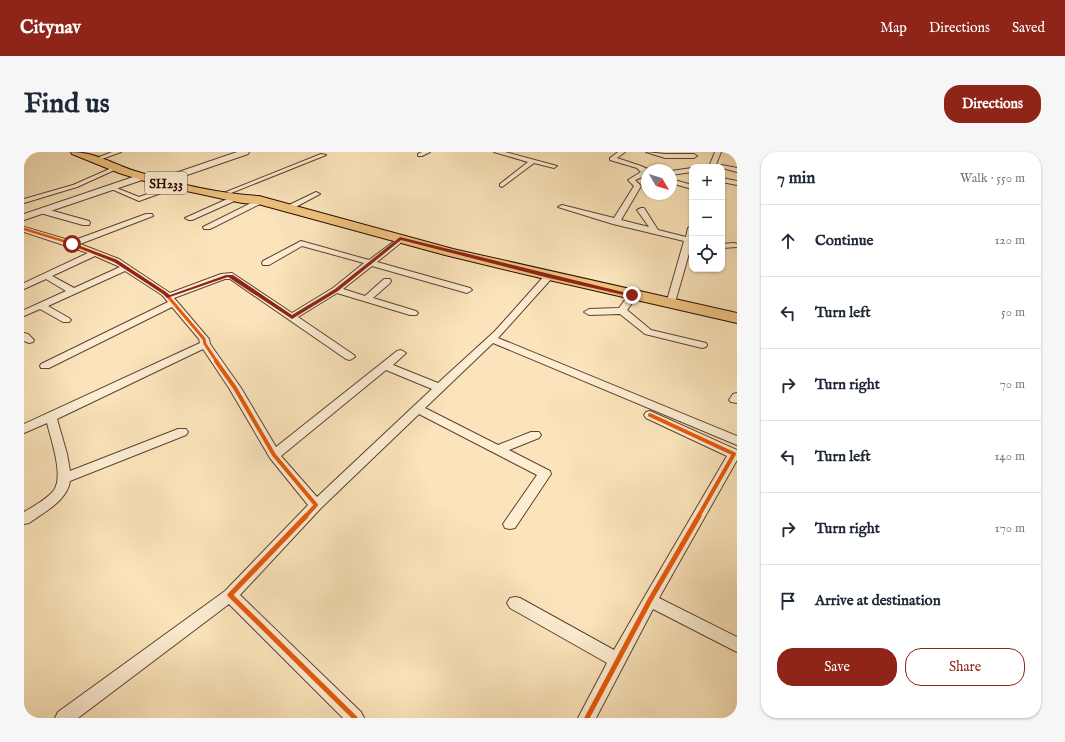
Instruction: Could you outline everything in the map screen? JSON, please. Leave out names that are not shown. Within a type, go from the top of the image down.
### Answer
[{"type":"main road","name":"SH233","points":[[76,152],[142,177],[162,181],[176,186],[260,201],[400,239],[549,276],[737,318]]},
{"type":"main road","points":[[90,152],[162,181],[233,195]]},
{"type":"street","points":[[102,157],[118,152]]},
{"type":"street","points":[[162,181],[245,152]]},
{"type":"street","points":[[420,155],[427,152]]},
{"type":"street","points":[[497,152],[554,166]]},
{"type":"street","points":[[622,152],[612,159],[641,167]]},
{"type":"street","points":[[649,152],[651,164]]},
{"type":"street","points":[[713,164],[718,152]]},
{"type":"street","points":[[189,218],[233,195],[323,155]]},
{"type":"street","points":[[663,164],[694,156]]},
{"type":"street","points":[[502,185],[533,161]]},
{"type":"street","points":[[24,201],[75,186],[116,168]]},
{"type":"street","points":[[725,168],[737,170]]},
{"type":"street","points":[[677,172],[689,170]]},
{"type":"street","points":[[616,222],[638,186],[631,180],[641,174]]},
{"type":"street","points":[[24,217],[142,177]]},
{"type":"street","points":[[725,181],[737,183]]},
{"type":"street","points":[[677,183],[689,186]]},
{"type":"street","points":[[112,188],[139,199],[176,186]]},
{"type":"street","points":[[287,208],[316,194]]},
{"type":"street","points":[[207,227],[260,201]]},
{"type":"street","points":[[562,208],[656,232],[689,245],[671,304]]},
{"type":"street","points":[[641,210],[656,232]]},
{"type":"street","points":[[43,211],[86,223]]},
{"type":"street","points":[[72,244],[149,216]]},
{"type":"street","points":[[24,229],[72,244],[116,261],[165,293],[204,339],[235,388],[274,455],[316,505]]},
{"type":"street","points":[[292,317],[336,290],[400,239]]},
{"type":"street","points":[[266,263],[301,243],[467,290]]},
{"type":"street","points":[[725,246],[734,245]]},
{"type":"street","points":[[24,286],[95,252]]},
{"type":"street","points":[[24,313],[125,268]]},
{"type":"street","points":[[46,276],[73,291]]},
{"type":"street","points":[[45,366],[107,336],[171,300],[228,276],[232,276],[350,357]]},
{"type":"street","points":[[64,718],[230,595],[316,505],[491,339],[549,276]]},
{"type":"street","points":[[367,299],[387,281]]},
{"type":"street","points":[[336,290],[413,313]]},
{"type":"street","points":[[622,311],[632,295]]},
{"type":"street","points":[[40,306],[66,320]]},
{"type":"street","points":[[589,312],[622,311],[648,332],[702,345]]},
{"type":"street","points":[[96,330],[107,336]]},
{"type":"street","points":[[491,339],[737,441]]},
{"type":"street","points":[[24,429],[206,344]]},
{"type":"street","points":[[274,455],[401,353]]},
{"type":"street","points":[[386,366],[440,388]]},
{"type":"street","points":[[417,409],[545,474],[510,524]]},
{"type":"street","points":[[587,718],[650,600],[734,454],[650,415]]},
{"type":"street","points":[[24,519],[61,491],[63,479],[62,462],[51,417]]},
{"type":"street","points":[[63,479],[182,432]]},
{"type":"street","points":[[498,450],[535,435]]},
{"type":"street","points":[[230,595],[355,718]]},
{"type":"street","points":[[650,600],[737,645]]},
{"type":"street","points":[[515,603],[618,661]]},
{"type":"cycle path","points":[[24,229],[75,245],[116,261],[165,293],[204,339],[205,344],[235,388],[274,455],[316,505],[230,595],[355,718]]},
{"type":"cycle path","points":[[587,718],[650,600],[734,454],[650,415]]},
{"type":"route","points":[[72,244],[116,261],[169,297],[224,276],[232,276],[292,317],[336,290],[400,239],[632,295]]}]
